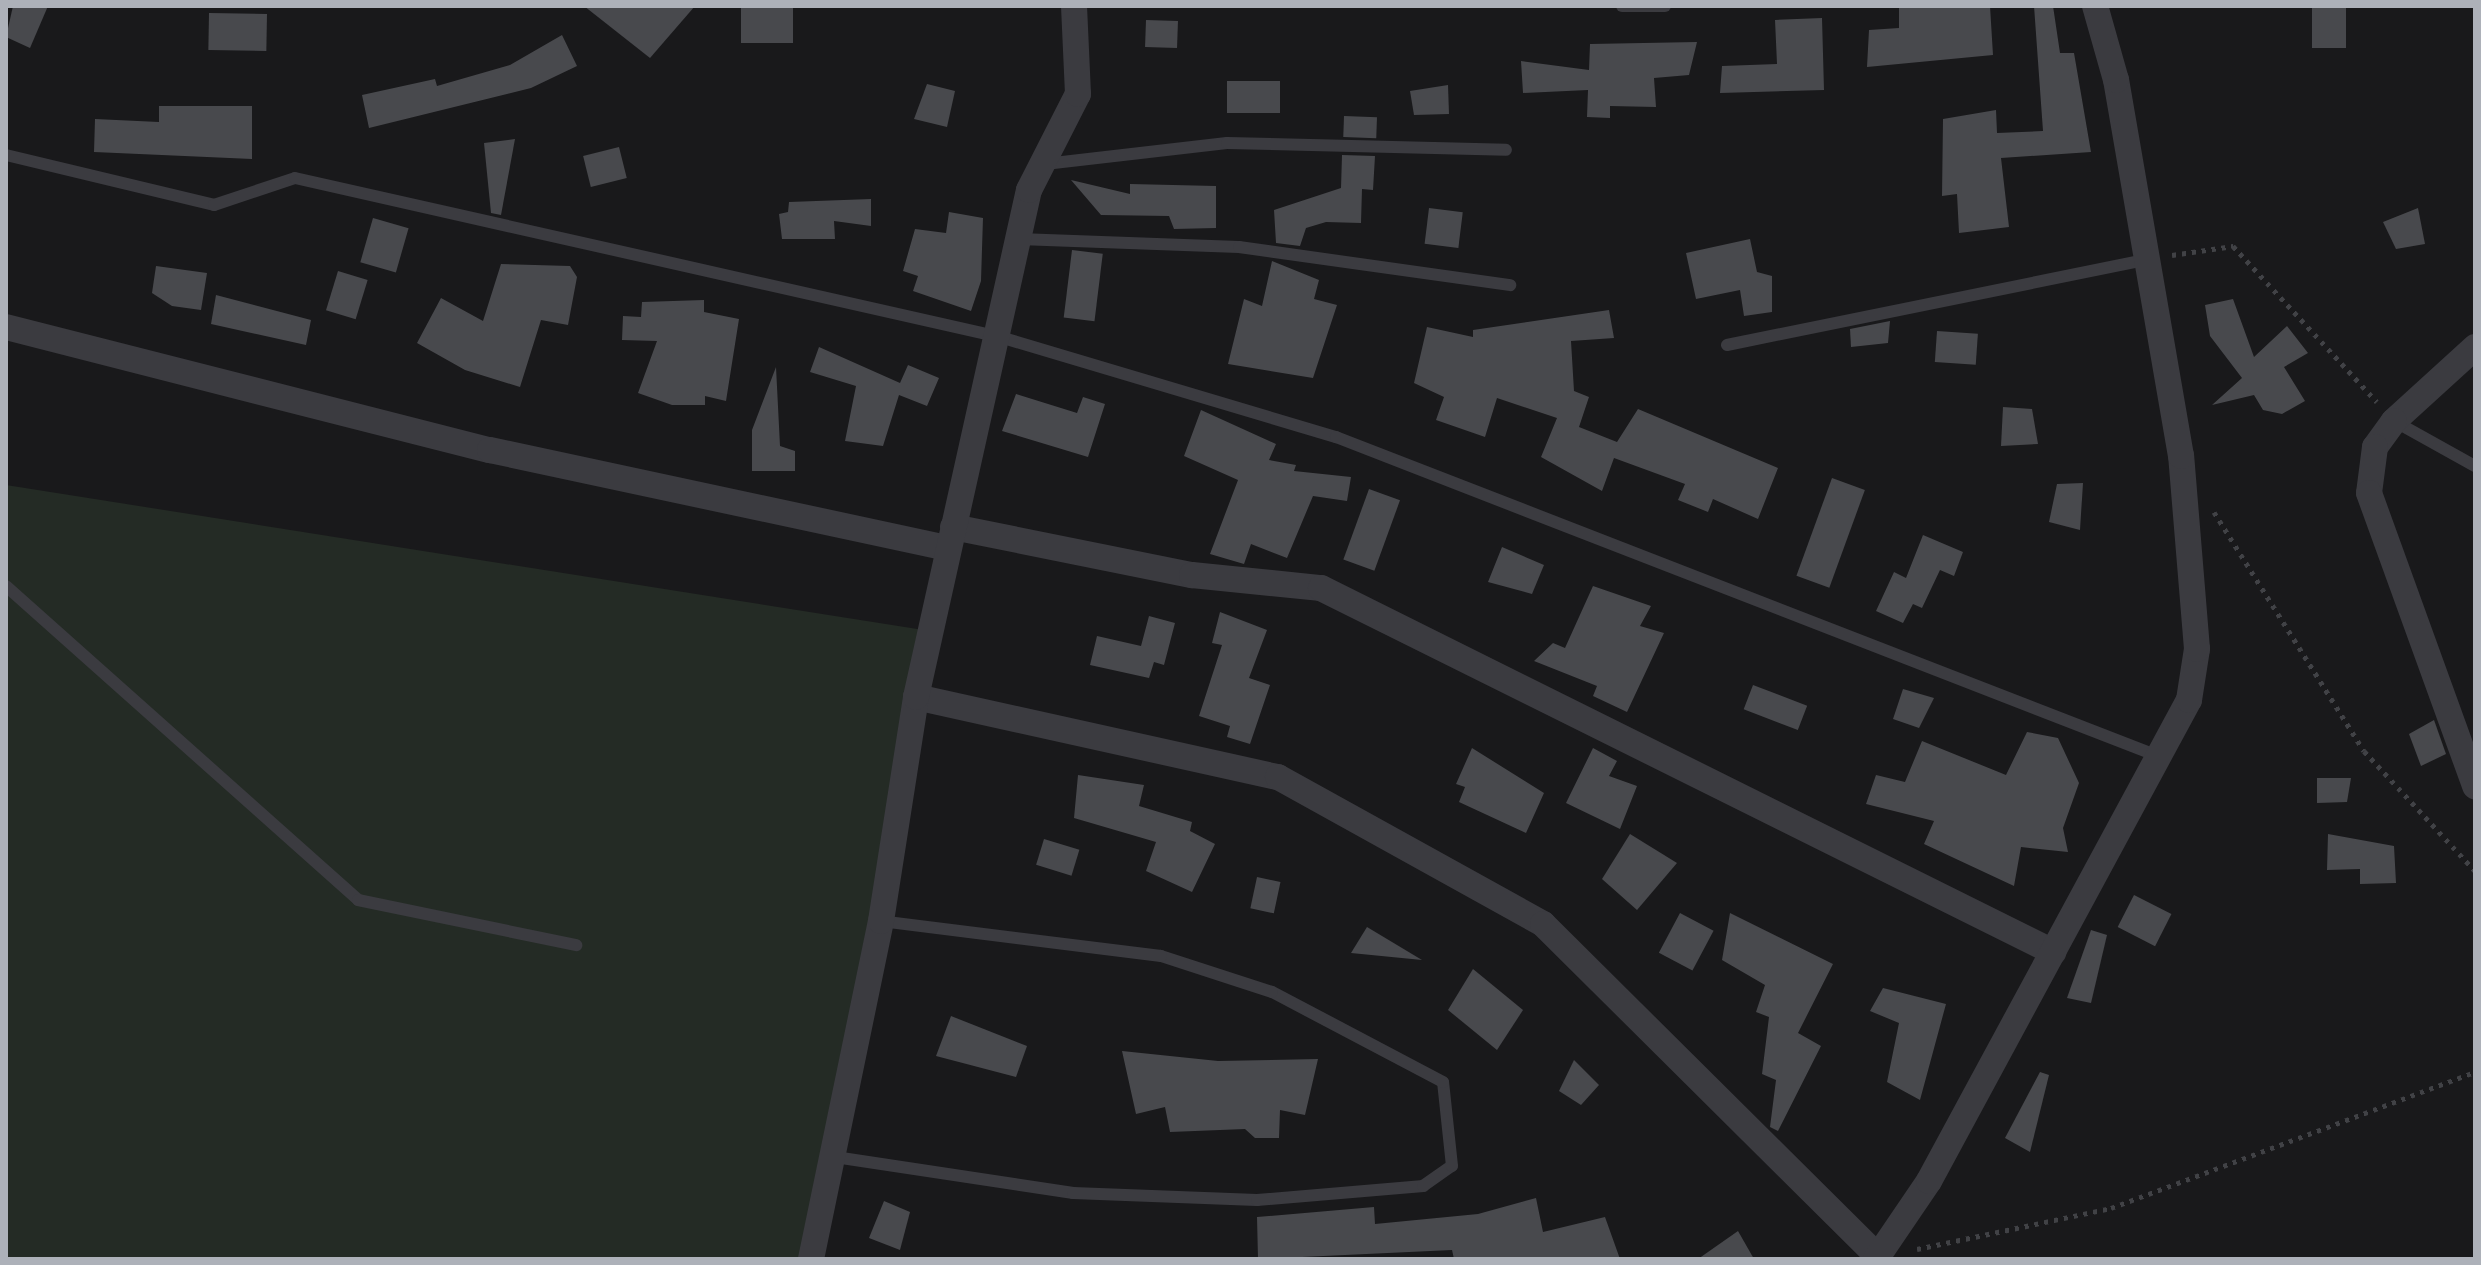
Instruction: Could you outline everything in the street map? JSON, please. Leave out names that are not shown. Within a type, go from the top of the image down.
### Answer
[{"type":"street","points":[[811,1259],[835,1157],[881,921],[916,697],[950,537],[1000,337],[1029,190],[1045,164],[1078,94],[1074,6]]},
{"type":"street","points":[[916,697],[1278,777],[1543,924],[1877,1258],[1929,1181],[2163,758],[2189,700],[2197,649],[2181,456],[2116,80],[2095,6]]},
{"type":"street","points":[[6,327],[490,450],[950,537],[1192,575],[1321,588],[2053,952]]},
{"type":"street","points":[[2475,347],[2394,421],[2375,447],[2369,493],[2475,786]]},
{"type":"lane","points":[[1622,6],[1665,6]]},
{"type":"lane","points":[[1045,164],[1227,143],[1506,150]]},
{"type":"lane","points":[[6,155],[214,205],[295,178],[1000,337],[1336,437],[2163,758]]},
{"type":"lane","points":[[1019,239],[1239,247],[1510,285]]},
{"type":"lane","points":[[1727,345],[2145,260]]},
{"type":"lane","points":[[2394,421],[2475,466]]},
{"type":"lane","points":[[6,586],[358,900],[576,945]]},
{"type":"lane","points":[[835,1157],[1073,1193],[1257,1200],[1423,1186],[1452,1166],[1443,1082],[1272,992],[1161,956],[881,921]]},
{"type":"path","points":[[2145,260],[2233,246],[2394,421]]},
{"type":"path","points":[[2212,508],[2364,751],[2475,871]]},
{"type":"path","points":[[1877,1258],[2111,1208],[2475,1072]]},
{"type":"shaded area","points":[[6,485],[930,631],[811,1259],[6,1259]]},
{"type":"building","points":[[13,6],[48,6],[30,48],[6,37]]},
{"type":"building","points":[[584,6],[695,6],[650,58]]},
{"type":"building","points":[[741,6],[793,6],[793,43],[741,43]]},
{"type":"building","points":[[1899,6],[1990,6],[1993,55],[1867,67],[1869,30],[1899,28]]},
{"type":"building","points":[[2034,6],[2053,6],[2060,53],[2074,53],[2091,152],[2001,158],[2009,227],[1959,233],[1957,194],[1942,196],[1943,119],[1996,110],[1997,133],[2043,131]]},
{"type":"building","points":[[2312,6],[2346,6],[2346,48],[2312,48]]},
{"type":"building","points":[[209,13],[267,14],[266,51],[208,50]]},
{"type":"building","points":[[1822,18],[1824,90],[1720,93],[1722,66],[1777,64],[1775,20]]},
{"type":"building","points":[[1146,20],[1178,21],[1177,48],[1145,47]]},
{"type":"building","points":[[562,35],[577,66],[531,88],[369,128],[362,95],[435,79],[437,86],[510,65]]},
{"type":"building","points":[[1697,42],[1689,75],[1654,78],[1656,107],[1610,106],[1610,118],[1587,117],[1588,90],[1523,93],[1521,61],[1589,70],[1590,44]]},
{"type":"building","points":[[1227,81],[1280,81],[1280,113],[1227,113]]},
{"type":"building","points":[[927,84],[955,91],[947,127],[914,119]]},
{"type":"building","points":[[1448,85],[1449,114],[1414,115],[1410,91]]},
{"type":"building","points":[[159,106],[252,106],[252,159],[94,152],[95,119],[159,122]]},
{"type":"building","points":[[1344,116],[1377,117],[1376,138],[1343,137]]},
{"type":"building","points":[[515,139],[501,215],[491,213],[484,143]]},
{"type":"building","points":[[619,147],[627,178],[591,187],[583,156]]},
{"type":"building","points":[[1342,155],[1375,156],[1373,190],[1362,189],[1361,223],[1326,222],[1306,228],[1300,246],[1276,243],[1274,210],[1341,188]]},
{"type":"building","points":[[1071,180],[1130,194],[1130,184],[1216,186],[1216,228],[1174,229],[1169,216],[1101,215]]},
{"type":"building","points":[[871,199],[871,226],[834,221],[835,239],[782,239],[779,214],[788,212],[789,202]]},
{"type":"building","points":[[1429,208],[1463,212],[1458,248],[1425,244]]},
{"type":"building","points":[[2418,208],[2425,244],[2396,249],[2383,222]]},
{"type":"building","points":[[949,212],[983,218],[981,281],[971,311],[913,291],[918,276],[903,271],[915,229],[946,233]]},
{"type":"building","points":[[373,218],[409,228],[396,272],[360,262]]},
{"type":"building","points":[[1750,239],[1757,272],[1772,276],[1772,312],[1744,316],[1740,290],[1696,299],[1686,253]]},
{"type":"building","points":[[1072,250],[1103,254],[1094,321],[1064,317]]},
{"type":"building","points":[[1272,261],[1319,280],[1314,299],[1337,305],[1313,378],[1228,364],[1244,299],[1262,306]]},
{"type":"building","points":[[501,264],[570,266],[577,277],[568,325],[541,320],[520,387],[465,370],[417,343],[441,298],[483,321]]},
{"type":"building","points":[[156,266],[207,273],[201,310],[172,306],[152,293]]},
{"type":"building","points":[[338,271],[368,280],[356,319],[326,310]]},
{"type":"building","points":[[216,295],[311,320],[306,345],[211,324]]},
{"type":"building","points":[[2233,299],[2254,357],[2287,326],[2308,353],[2284,367],[2305,401],[2282,414],[2263,410],[2254,395],[2212,405],[2242,378],[2210,336],[2205,305]]},
{"type":"building","points":[[704,300],[704,312],[739,319],[726,401],[705,396],[705,405],[672,405],[638,393],[657,341],[622,340],[623,316],[641,317],[642,302]]},
{"type":"building","points":[[1609,310],[1614,338],[1571,341],[1574,391],[1589,397],[1579,427],[1617,442],[1638,409],[1778,468],[1758,519],[1713,499],[1708,512],[1678,500],[1685,484],[1614,458],[1602,491],[1541,457],[1557,418],[1497,398],[1485,437],[1436,420],[1444,397],[1414,383],[1427,327],[1473,337],[1473,330]]},
{"type":"building","points":[[1890,321],[1888,343],[1851,347],[1850,329]]},
{"type":"building","points":[[1937,331],[1978,334],[1976,365],[1935,362]]},
{"type":"building","points":[[819,347],[900,383],[908,365],[939,378],[927,406],[899,395],[883,446],[845,441],[856,386],[810,372]]},
{"type":"building","points":[[776,367],[780,446],[795,451],[795,471],[752,471],[752,430]]},
{"type":"building","points":[[1016,394],[1077,413],[1083,397],[1105,404],[1088,457],[1002,431]]},
{"type":"building","points":[[2003,407],[2032,409],[2038,444],[2001,446]]},
{"type":"building","points":[[1201,410],[1276,444],[1269,460],[1296,465],[1294,471],[1351,477],[1347,501],[1313,496],[1287,558],[1251,544],[1244,564],[1210,554],[1238,480],[1184,456]]},
{"type":"building","points":[[1832,478],[1865,490],[1829,588],[1796,576]]},
{"type":"building","points":[[2083,483],[2080,530],[2049,522],[2057,484]]},
{"type":"building","points":[[1369,489],[1400,500],[1374,571],[1343,559]]},
{"type":"building","points":[[1923,535],[1963,552],[1954,576],[1940,570],[1922,608],[1913,604],[1903,623],[1876,611],[1894,572],[1906,578]]},
{"type":"building","points":[[1502,547],[1544,565],[1532,594],[1488,582]]},
{"type":"building","points":[[1593,586],[1651,606],[1640,626],[1664,633],[1627,712],[1593,696],[1597,686],[1534,661],[1553,643],[1565,648]]},
{"type":"building","points":[[1220,612],[1267,630],[1249,678],[1270,685],[1250,744],[1227,737],[1230,726],[1199,716],[1222,645],[1212,643]]},
{"type":"building","points":[[1149,616],[1175,623],[1164,665],[1154,662],[1149,678],[1090,665],[1097,636],[1141,646]]},
{"type":"building","points":[[1753,685],[1807,706],[1798,730],[1744,709]]},
{"type":"building","points":[[1903,689],[1934,698],[1919,728],[1893,719]]},
{"type":"building","points":[[2434,720],[2446,754],[2421,766],[2409,734]]},
{"type":"building","points":[[2027,732],[2058,738],[2079,783],[2063,828],[2068,852],[2021,847],[2014,886],[1924,844],[1934,821],[1866,804],[1876,775],[1905,782],[1922,741],[2006,775]]},
{"type":"building","points":[[1472,748],[1544,793],[1526,833],[1459,802],[1465,787],[1456,784]]},
{"type":"building","points":[[1593,748],[1617,761],[1609,776],[1637,786],[1620,829],[1566,803]]},
{"type":"building","points":[[1078,775],[1144,785],[1139,806],[1192,822],[1190,831],[1215,844],[1192,892],[1146,871],[1156,842],[1074,818]]},
{"type":"building","points":[[2317,778],[2351,778],[2347,802],[2317,803]]},
{"type":"building","points":[[1630,834],[1677,863],[1637,910],[1602,879]]},
{"type":"building","points":[[2328,834],[2394,846],[2396,883],[2360,884],[2360,869],[2327,870]]},
{"type":"building","points":[[1044,839],[1079,850],[1071,876],[1036,865]]},
{"type":"building","points":[[1257,877],[1280,882],[1274,913],[1250,908]]},
{"type":"building","points":[[2134,895],[2171,914],[2155,946],[2118,927]]},
{"type":"building","points":[[1680,913],[1714,931],[1692,971],[1659,953]]},
{"type":"building","points":[[1730,913],[1833,964],[1798,1033],[1821,1046],[1778,1131],[1770,1127],[1776,1080],[1762,1074],[1769,1017],[1756,1012],[1765,985],[1722,960]]},
{"type":"building","points":[[1367,927],[1422,960],[1351,953]]},
{"type":"building","points":[[2091,930],[2107,935],[2091,1003],[2067,998]]},
{"type":"building","points":[[1473,969],[1523,1010],[1497,1050],[1448,1010]]},
{"type":"building","points":[[1883,988],[1946,1004],[1920,1100],[1887,1082],[1899,1023],[1870,1011]]},
{"type":"building","points":[[951,1016],[1027,1046],[1016,1077],[936,1056]]},
{"type":"building","points":[[1122,1051],[1218,1061],[1318,1059],[1305,1115],[1280,1110],[1279,1138],[1255,1138],[1245,1129],[1170,1132],[1165,1107],[1136,1114]]},
{"type":"building","points":[[1574,1060],[1599,1085],[1581,1105],[1559,1091]]},
{"type":"building","points":[[2040,1072],[2049,1075],[2030,1152],[2005,1138]]},
{"type":"building","points":[[1536,1198],[1543,1232],[1605,1217],[1620,1259],[1454,1259],[1452,1250],[1258,1259],[1257,1217],[1374,1207],[1375,1224],[1478,1214]]},
{"type":"building","points":[[884,1201],[910,1212],[900,1250],[869,1238]]},
{"type":"building","points":[[1738,1231],[1754,1259],[1698,1259]]}]
